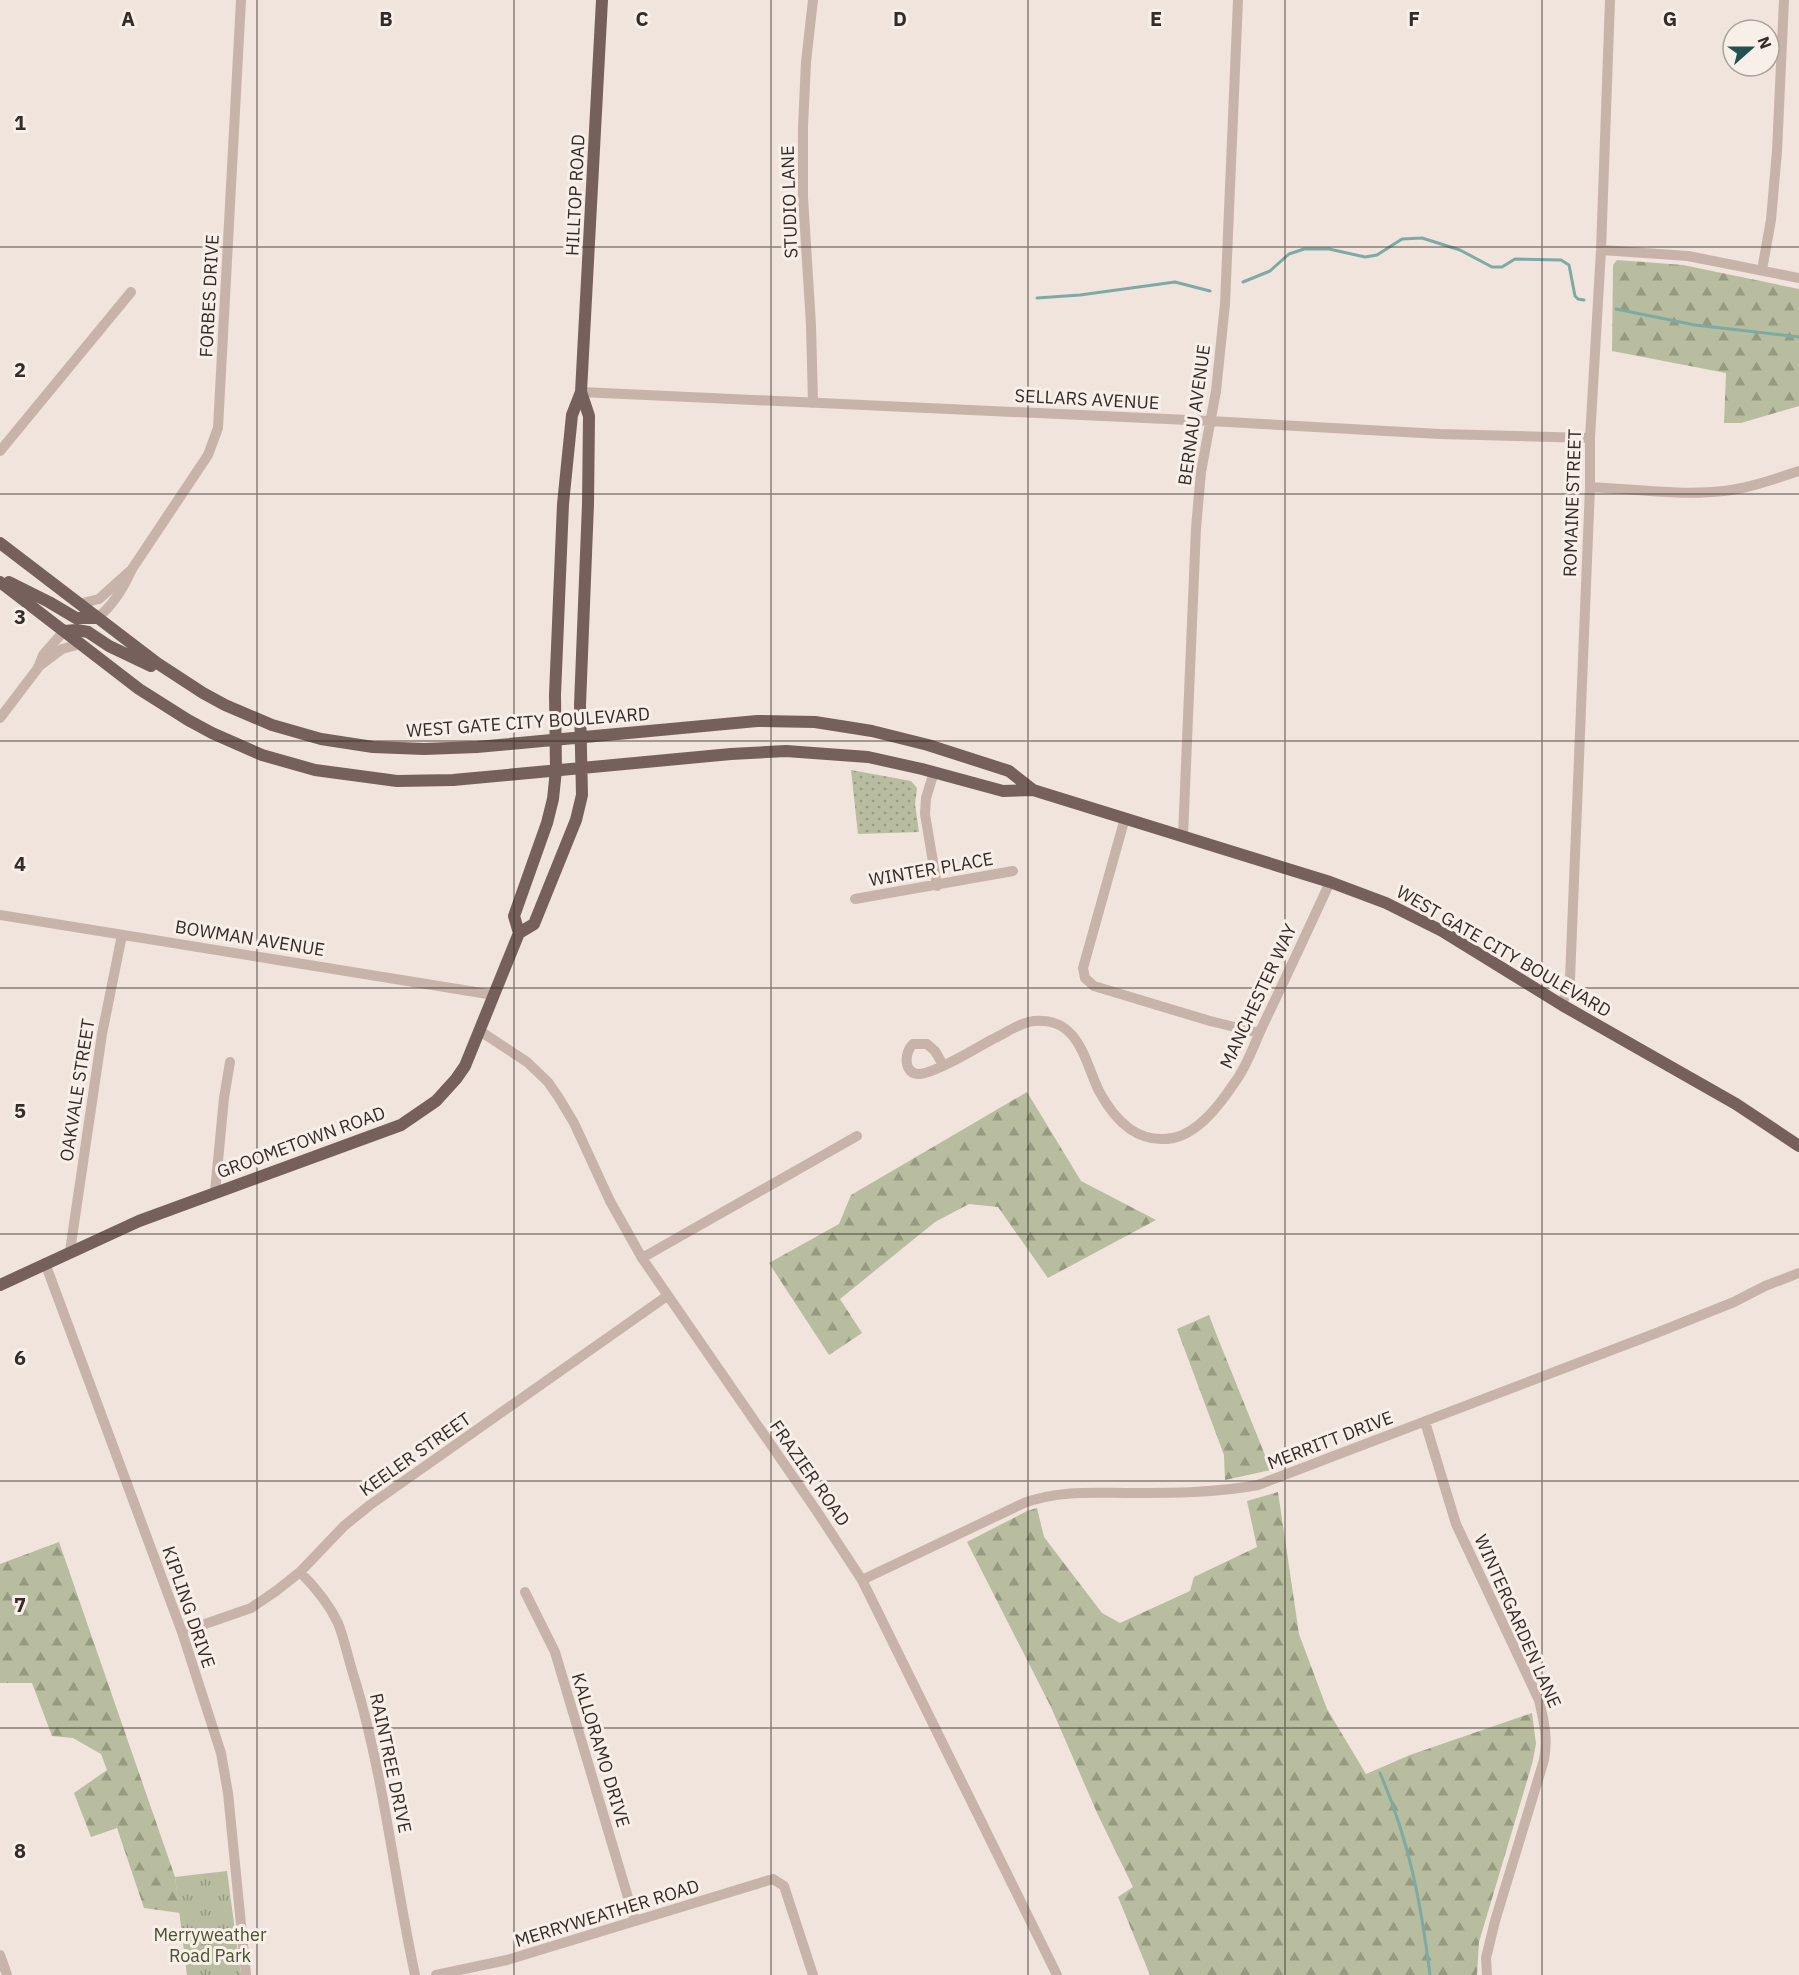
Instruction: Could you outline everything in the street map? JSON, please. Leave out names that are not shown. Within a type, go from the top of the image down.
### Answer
[{"type":"main road","name":"HILLTOP ROAD","points":[[556,739],[555,695],[563,504],[572,415],[581,392],[602,0]]},
{"type":"main road","name":"HILLTOP ROAD","points":[[581,392],[588,416],[588,504],[580,705],[582,768]]},
{"type":"main road","name":"WEST GATE CITY BOULEVARD","points":[[0,543],[180,679],[225,705],[272,725],[321,739],[398,750],[424,749],[757,720],[786,720],[843,725],[901,738],[1009,771],[1033,790]]},
{"type":"main road","points":[[0,577],[76,618],[97,618]]},
{"type":"main road","name":"WEST GATE CITY BOULEVARD","points":[[0,582],[139,689],[188,720],[236,744],[289,763],[343,775],[397,781],[480,778],[730,754],[786,751],[868,757],[1003,791],[1033,790],[1330,882],[1386,903],[1442,931],[1562,1005],[1736,1104],[1799,1146]]},
{"type":"main road","points":[[64,631],[88,632],[120,652],[180,679]]},
{"type":"main road","name":"GROOMETOWN ROAD","points":[[519,933],[514,916],[551,812],[556,770],[556,739]]},
{"type":"main road","name":"GROOMETOWN ROAD","points":[[0,1285],[139,1221],[388,1131],[413,1118],[436,1101],[465,1066],[519,933],[534,924],[576,820],[582,795],[582,768]]},
{"type":"street","name":"FORBES DRIVE","points":[[97,618],[108,610],[126,584],[132,569],[208,455],[218,428],[241,0]]},
{"type":"street","name":"STUDIO LANE","points":[[813,0],[806,62],[803,197],[813,403]]},
{"type":"street","name":"BERNAU AVENUE","points":[[1183,836],[1196,528],[1201,472],[1216,391],[1225,304],[1238,0]]},
{"type":"street","name":"ROMAINE STREET","points":[[1562,1005],[1570,979],[1590,487],[1590,438],[1601,250],[1610,0]]},
{"type":"street","points":[[1762,270],[1771,220],[1776,162],[1784,0]]},
{"type":"street","points":[[1601,250],[1688,256],[1799,278]]},
{"type":"street","points":[[0,451],[131,292]]},
{"type":"street","name":"SELLARS AVENUE","points":[[581,392],[1440,434],[1590,438]]},
{"type":"street","points":[[1590,487],[1692,493],[1723,491],[1753,486],[1799,471]]},
{"type":"street","name":"FORBES DRIVE","points":[[80,604],[99,599],[132,569]]},
{"type":"street","points":[[38,668],[43,655],[64,631]]},
{"type":"street","points":[[0,718],[38,668],[62,649],[80,644]]},
{"type":"street","points":[[934,772],[926,798],[925,814],[937,886]]},
{"type":"street","points":[[1125,818],[1083,968],[1085,978],[1094,986],[1210,1021],[1259,1033]]},
{"type":"street","name":"WINTER PLACE","points":[[855,899],[1013,871]]},
{"type":"street","name":"MANCHESTER WAY","points":[[943,1065],[1018,1026],[1033,1021],[1052,1022],[1067,1029],[1078,1042],[1098,1090],[1121,1122],[1141,1136],[1162,1140],[1176,1138],[1209,1117],[1236,1081],[1330,882]]},
{"type":"street","name":"BOWMAN AVENUE","points":[[0,915],[494,995]]},
{"type":"street","name":"OAKVALE STREET","points":[[70,1251],[102,1034],[122,935]]},
{"type":"street","name":"FRAZIER ROAD","points":[[480,1031],[527,1062],[548,1082],[558,1096],[574,1123],[610,1201],[642,1258],[816,1509],[862,1580],[1057,1975]]},
{"type":"street","points":[[215,1192],[224,1098],[230,1062]]},
{"type":"street","points":[[642,1258],[857,1136]]},
{"type":"street","name":"KIPLING DRIVE","points":[[45,1263],[182,1632],[221,1753],[228,1793],[246,1975]]},
{"type":"street","name":"MERRITT DRIVE","points":[[862,1580],[1035,1499],[1072,1493],[1212,1492],[1250,1487],[1316,1464],[1734,1302],[1765,1286],[1799,1273]]},
{"type":"street","name":"KEELER STREET","points":[[182,1632],[251,1608],[300,1572],[344,1526],[370,1505],[667,1296]]},
{"type":"street","name":"WINTERGARDEN LANE","points":[[1425,1422],[1456,1524],[1539,1700],[1545,1723],[1547,1742],[1544,1760],[1495,1921],[1486,1958],[1487,1975]]},
{"type":"street","name":"RAINTREE DRIVE","points":[[300,1572],[315,1588],[338,1624],[367,1720],[386,1809],[400,1901],[415,1975]]},
{"type":"street","name":"KALLORAMO DRIVE","points":[[525,1592],[555,1652],[635,1921]]},
{"type":"street","name":"MERRYWEATHER ROAD","points":[[436,1975],[507,1960],[773,1880],[784,1886],[813,1975]]},
{"type":"street","points":[[0,1955],[7,1975]]},
{"type":"green space","points":[[1617,260],[1683,265],[1799,289],[1799,406],[1741,423],[1724,423],[1726,373],[1612,351],[1613,265]]},
{"type":"green space","points":[[851,770],[911,781],[917,788],[915,804],[919,832],[858,834]]},
{"type":"green space","points":[[1027,1092],[1081,1181],[1156,1220],[1048,1278],[998,1207],[969,1204],[935,1222],[840,1299],[862,1333],[829,1355],[769,1263],[839,1224],[851,1195]]},
{"type":"green space","points":[[1209,1315],[1271,1470],[1225,1480],[1224,1455],[1177,1329]]},
{"type":"green space","points":[[1278,1492],[1299,1634],[1327,1709],[1366,1774],[1410,1755],[1532,1713],[1536,1744],[1532,1764],[1479,1942],[1477,1975],[1150,1975],[1118,1897],[1133,1887],[1098,1815],[1050,1705],[967,1542],[1037,1508],[1044,1537],[1102,1613],[1120,1623],[1190,1591],[1194,1577],[1257,1547],[1247,1501]]},
{"type":"green space","points":[[59,1542],[175,1877],[180,1913],[144,1908],[117,1828],[91,1837],[74,1793],[107,1770],[101,1754],[73,1738],[52,1736],[32,1683],[0,1683],[0,1564]]},
{"type":"green space","name":"Merryweather Road Park","points":[[227,1871],[241,1975],[187,1975],[175,1877]]},
{"type":"waterway","points":[[1243,282],[1270,271],[1289,254],[1304,249],[1329,249],[1365,257],[1377,255],[1402,239],[1422,238],[1460,250],[1492,267],[1502,267],[1515,259],[1561,260],[1569,265],[1575,296],[1584,300]]},
{"type":"waterway","points":[[1037,298],[1080,295],[1175,282],[1210,291]]},
{"type":"waterway","points":[[1616,309],[1695,325],[1799,337]]},
{"type":"waterway","points":[[1380,1773],[1406,1847],[1422,1922],[1430,1975]]}]
